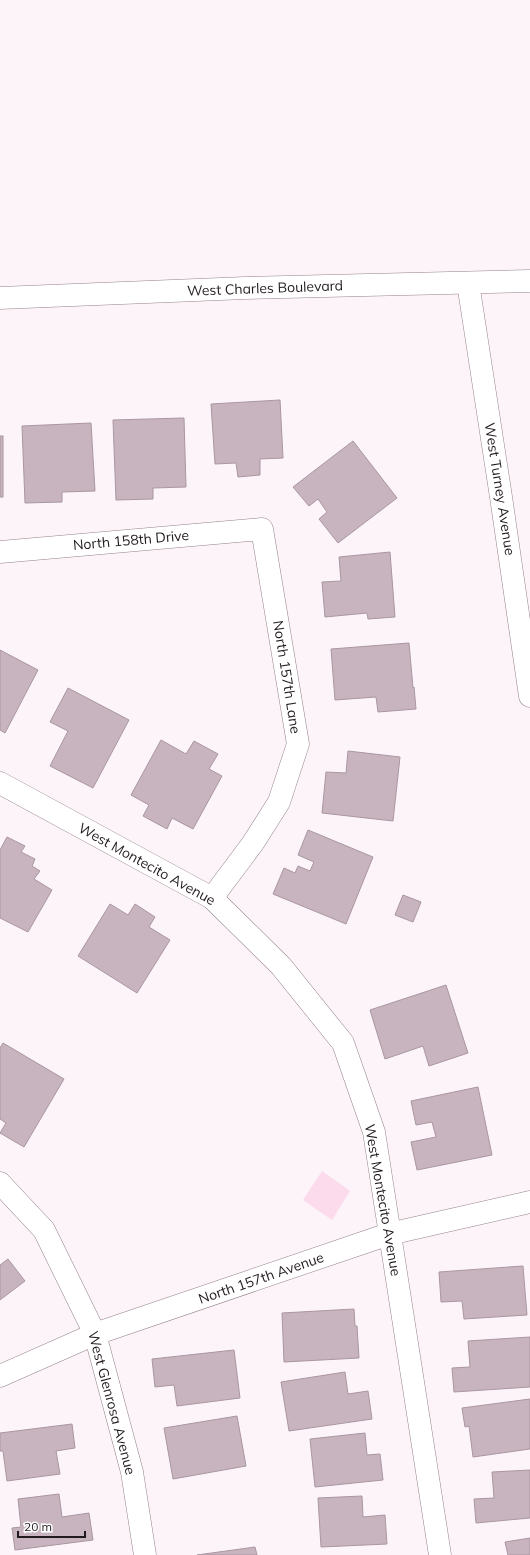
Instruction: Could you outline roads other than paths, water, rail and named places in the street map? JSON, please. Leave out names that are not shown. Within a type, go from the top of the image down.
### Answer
[{"type":"street","name":"West Charles Boulevard","points":[[0,298],[245,288],[530,281]]},
{"type":"street","name":"West Turney Avenue","points":[[468,283],[530,696]]},
{"type":"street","name":"North 158th Drive","points":[[0,552],[262,529]]},
{"type":"street","name":"North 157th Lane","points":[[212,898],[253,843],[279,802],[298,744],[262,529]]},
{"type":"street","name":"West Montecito Avenue","points":[[0,783],[212,898],[281,966],[343,1043],[374,1132],[440,1555]]},
{"type":"street","name":"West Glenrosa Avenue","points":[[0,1183],[44,1230],[96,1334],[132,1472],[145,1555]]},
{"type":"street","name":"North 157th Avenue","points":[[0,1376],[96,1334],[389,1234],[530,1202]]}]
